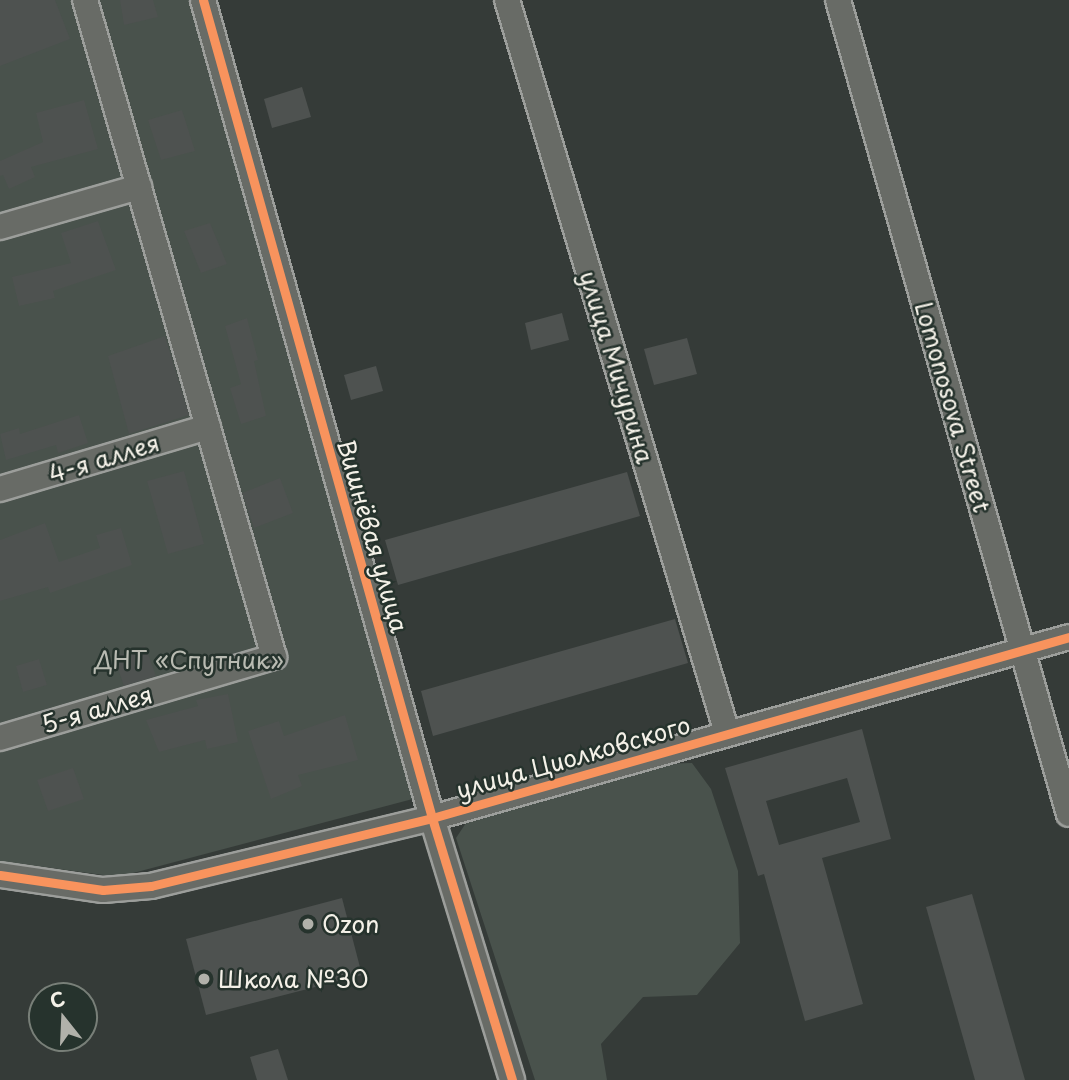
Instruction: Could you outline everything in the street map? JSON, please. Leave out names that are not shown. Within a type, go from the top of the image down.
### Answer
[{"type":"street","points":[[85,0],[208,427]]},
{"type":"street","name":"Вишнёвая улица","points":[[202,0],[432,818],[512,1080]]},
{"type":"street","name":"улица Мичурина","points":[[507,0],[727,733]]},
{"type":"street","name":"Lomonosova Street","points":[[838,0],[1069,814]]},
{"type":"street","points":[[0,227],[139,187]]},
{"type":"street","name":"4-я аллея","points":[[0,489],[208,427]]},
{"type":"street","name":"5-я аллея","points":[[0,738],[274,657],[208,427]]},
{"type":"street","name":"улица Циолковского","points":[[0,875],[103,890],[151,886],[432,818],[1069,637]]},
{"type":"green space","name":"ДНТ «Спутник»","points":[[0,0],[199,0],[424,796],[118,877],[0,861]]},
{"type":"green space","points":[[692,763],[711,789],[738,871],[740,943],[697,995],[643,997],[601,1044],[607,1080],[535,1080],[456,838],[478,805],[616,765]]},
{"type":"building","points":[[0,0],[55,0],[70,39],[0,66]]},
{"type":"building","points":[[120,0],[153,0],[158,17],[124,25]]},
{"type":"building","points":[[302,87],[311,117],[272,128],[264,99]]},
{"type":"building","points":[[84,100],[98,149],[31,167],[35,177],[9,189],[3,175],[0,176],[0,161],[43,142],[36,113]]},
{"type":"building","points":[[182,110],[195,151],[161,160],[148,120]]},
{"type":"building","points":[[98,221],[116,270],[53,291],[55,298],[19,306],[12,277],[71,263],[61,233]]},
{"type":"building","points":[[210,223],[227,264],[201,273],[184,231]]},
{"type":"building","points":[[562,313],[569,340],[531,350],[525,323]]},
{"type":"building","points":[[247,318],[258,360],[254,361],[266,416],[241,424],[230,388],[241,384],[225,326]]},
{"type":"building","points":[[165,336],[189,415],[129,434],[108,356]]},
{"type":"building","points":[[687,338],[697,374],[654,385],[644,349]]},
{"type":"building","points":[[376,366],[383,391],[351,400],[344,375]]},
{"type":"building","points":[[79,415],[88,443],[58,453],[56,445],[6,460],[0,434],[19,428],[20,434]]},
{"type":"building","points":[[184,471],[204,544],[168,554],[147,481]]},
{"type":"building","points":[[627,472],[640,516],[398,585],[385,540]]},
{"type":"building","points":[[280,478],[293,513],[254,528],[242,493]]},
{"type":"building","points":[[45,523],[59,562],[100,548],[96,535],[121,528],[132,565],[50,593],[48,587],[0,601],[0,540]]},
{"type":"building","points":[[675,619],[688,663],[433,736],[421,691]]},
{"type":"building","points":[[145,646],[156,676],[124,686],[114,657]]},
{"type":"building","points":[[39,659],[47,685],[23,692],[16,666]]},
{"type":"building","points":[[228,694],[238,742],[207,749],[205,740],[159,752],[146,720],[198,706],[196,700]]},
{"type":"building","points":[[345,715],[358,760],[298,775],[302,786],[271,799],[248,731],[279,721],[284,736]]},
{"type":"building","points":[[862,729],[891,839],[822,858],[863,1004],[805,1021],[764,874],[758,876],[725,768]],"holes":[[[847,778],[860,822],[779,845],[766,801]]]},
{"type":"building","points":[[73,768],[84,799],[48,811],[37,780]]},
{"type":"building","points":[[972,894],[1025,1080],[975,1080],[926,907]]},
{"type":"building","points":[[342,898],[362,975],[206,1015],[186,939]]},
{"type":"building","points":[[278,1049],[288,1080],[257,1080],[250,1057]]},
{"type":"cycle path","points":[[203,0],[432,818],[512,1080]]},
{"type":"cycle path","points":[[0,875],[103,890],[151,886],[432,818],[1069,637]]},
{"type":"place","name":"Ozon","points":[[308,924]]},
{"type":"place","name":"Школа №30","points":[[204,979]]}]
